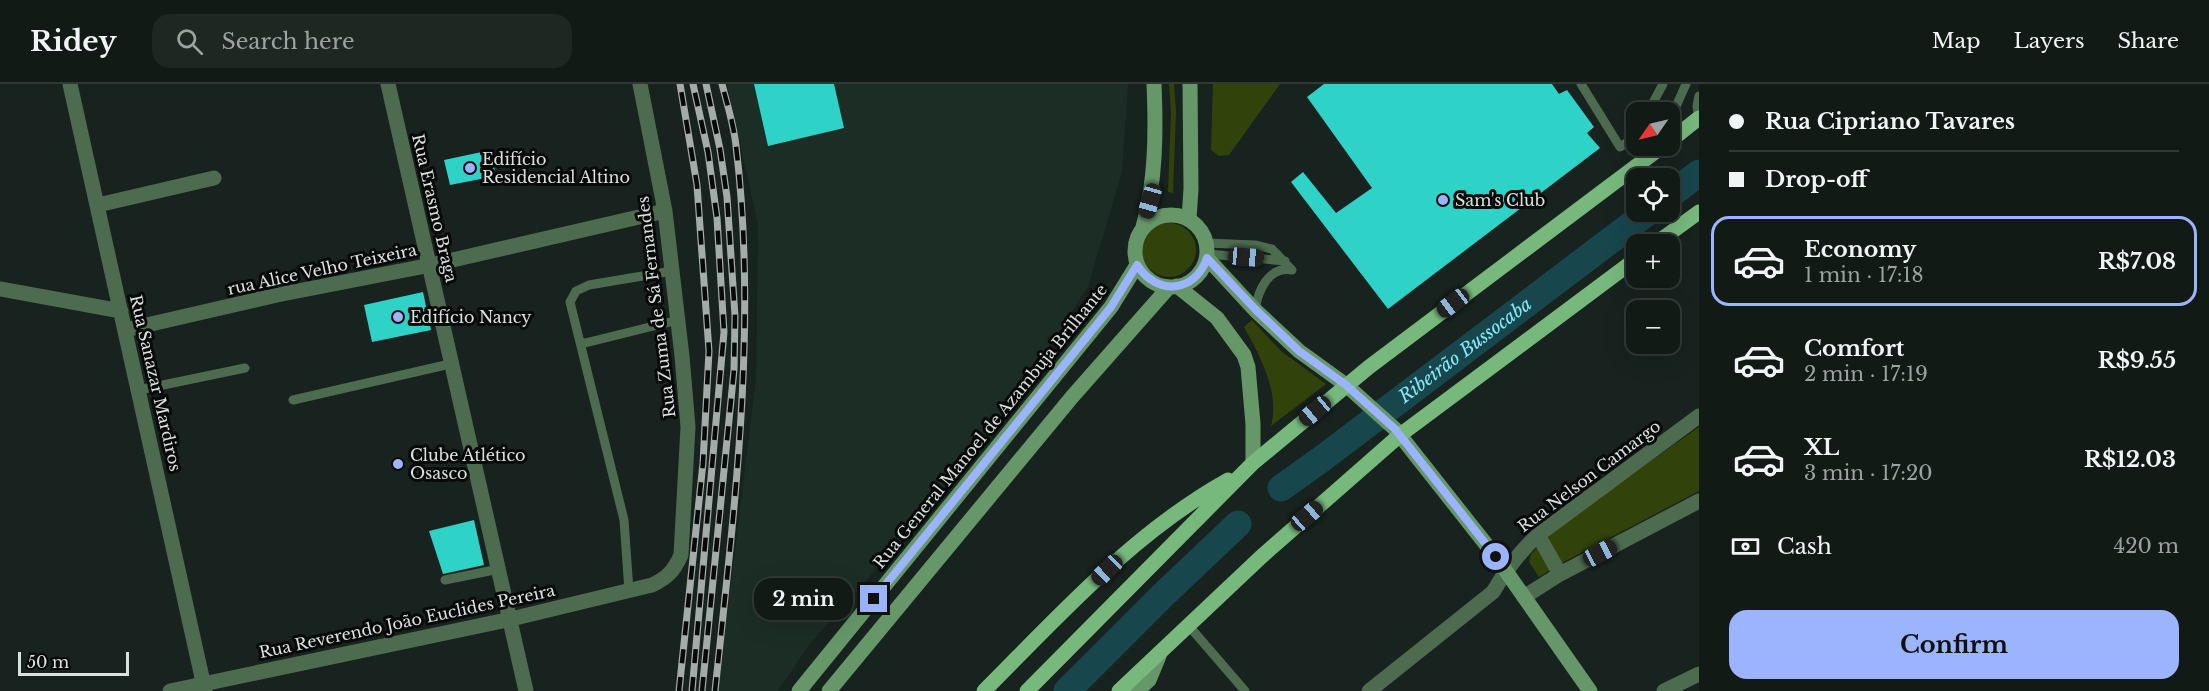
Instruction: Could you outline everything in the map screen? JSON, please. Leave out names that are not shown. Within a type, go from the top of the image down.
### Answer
[{"type":"main road","points":[[1154,84],[1152,190],[1143,227],[1135,245],[1137,265],[1150,280],[1173,286],[1217,318],[1244,355],[1248,367],[1253,424],[1248,467]]},
{"type":"main road","points":[[1189,219],[1190,84]]},
{"type":"main road","points":[[1680,133],[1699,118]]},
{"type":"main road","points":[[1027,691],[1248,467],[1649,156]]},
{"type":"main road","points":[[1669,234],[1699,212]]},
{"type":"main road","points":[[1143,227],[1160,216],[1180,215],[1189,219],[1200,230],[1207,252],[1256,310],[1299,351],[1349,388],[1397,432],[1506,570],[1590,691]]},
{"type":"main road","points":[[829,691],[1072,397],[1173,286],[1185,284],[1199,273],[1207,252]]},
{"type":"main road","name":"Rua General Manoel de Azambuja Brilhante","points":[[799,691],[1111,307],[1137,265]]},
{"type":"main road","points":[[1119,691],[1397,432],[1626,266]]},
{"type":"main road","points":[[984,691],[1150,531],[1193,500],[1248,467]]},
{"type":"main road","points":[[1137,691],[1149,680],[1159,656]]},
{"type":"street","name":"Rua Sanazar Mardiros","points":[[70,84],[204,687]]},
{"type":"street","name":"Rua Erasmo Braga","points":[[388,84],[431,265],[450,364],[526,691]]},
{"type":"street","name":"Rua Zuma de Sá Fernandes","points":[[640,84],[665,211],[688,427],[681,555],[676,567],[667,577],[652,585]]},
{"type":"street","points":[[98,205],[214,178]]},
{"type":"street","name":"rua Alice Velho Teixeira","points":[[125,330],[277,295],[431,265],[665,211]]},
{"type":"street","points":[[0,289],[121,311]]},
{"type":"street","name":"Rua Nelson Camargo","points":[[1369,691],[1493,592],[1520,551],[1538,535],[1699,417]]},
{"type":"street","points":[[1524,597],[1560,574],[1699,501]]},
{"type":"street","points":[[1538,535],[1560,574]]},
{"type":"street","name":"Rua Reverendo João Euclides Pereira","points":[[170,691],[204,687],[511,619],[652,585]]},
{"type":"street","points":[[1665,691],[1699,674]]},
{"type":"lane","points":[[1581,84],[1620,147],[1626,143]]},
{"type":"lane","points":[[1653,102],[1663,84]]},
{"type":"lane","points":[[1678,102],[1686,84]]},
{"type":"lane","points":[[1699,96],[1697,106],[1699,118]]},
{"type":"lane","points":[[1207,252],[1285,261],[1292,270],[1286,269],[1269,277],[1258,293],[1256,310]]},
{"type":"lane","points":[[629,591],[624,520],[570,302],[576,291],[590,285],[672,271]]},
{"type":"lane","points":[[581,344],[678,320]]},
{"type":"lane","points":[[293,400],[450,364]]},
{"type":"lane","points":[[139,390],[245,368]]},
{"type":"lane","points":[[445,580],[499,569]]},
{"type":"lane","points":[[1189,626],[1245,691]]},
{"type":"shaded area","points":[[727,84],[1128,84],[1122,172],[1088,287],[985,446],[809,645],[778,691],[718,691],[756,378],[758,225]]},
{"type":"green space","points":[[1169,84],[1174,84],[1176,112],[1173,193],[1168,192],[1171,112]]},
{"type":"green space","points":[[1213,84],[1280,84],[1229,155],[1219,156],[1211,150]]},
{"type":"green space","points":[[1164,223],[1174,223],[1184,227],[1192,235],[1196,250],[1192,265],[1184,273],[1174,277],[1164,277],[1154,273],[1146,265],[1142,255],[1142,245],[1146,235],[1154,227]]},
{"type":"green space","points":[[1252,320],[1281,351],[1326,384],[1271,426],[1273,400],[1271,387],[1262,362],[1244,327]]},
{"type":"green space","points":[[1699,427],[1699,491],[1539,577],[1529,562],[1531,554],[1555,529]]},
{"type":"building","points":[[754,84],[834,84],[844,128],[768,146]]},
{"type":"building","name":"Sam's Club","points":[[1324,84],[1552,84],[1559,94],[1567,90],[1594,127],[1587,133],[1600,148],[1388,309],[1291,182],[1303,172],[1336,213],[1372,188],[1307,97]]},
{"type":"building","name":"Edifício Residencial Altino","points":[[491,150],[496,176],[450,185],[444,160]]},
{"type":"building","name":"Edifício Nancy","points":[[423,292],[431,330],[372,342],[364,305]]},
{"type":"building","points":[[474,520],[484,565],[443,574],[429,531]]},
{"type":"waterway","name":"Ribeirão Bussocaba","points":[[1680,187],[1699,173]]},
{"type":"waterway","name":"Ribeirão Bussocaba","points":[[1281,488],[1635,222]]},
{"type":"waterway","name":"Ribeirão Bussocaba","points":[[1067,691],[1238,524]]},
{"type":"railway","points":[[679,691],[703,463],[709,351],[697,185],[680,84]]},
{"type":"railway","points":[[692,691],[724,332],[717,218],[708,152],[693,84]]},
{"type":"railway","points":[[702,691],[734,370],[735,316],[727,197],[720,149],[706,84]]},
{"type":"railway","points":[[715,691],[741,419],[745,282],[735,138],[722,84]]},
{"type":"place","name":"Edifício Residencial Altino","points":[[470,168]]},
{"type":"place","name":"Sam's Club","points":[[1443,200]]},
{"type":"place","name":"Edifício Nancy","points":[[398,317]]},
{"type":"place","name":"Clube Atlético Osasco","points":[[398,464]]},
{"type":"route","points":[[874,599],[1111,307],[1137,265],[1142,274],[1150,280],[1169,287],[1185,284],[1193,279],[1204,266],[1207,258],[1299,351],[1346,385],[1395,429],[1496,557]]}]
